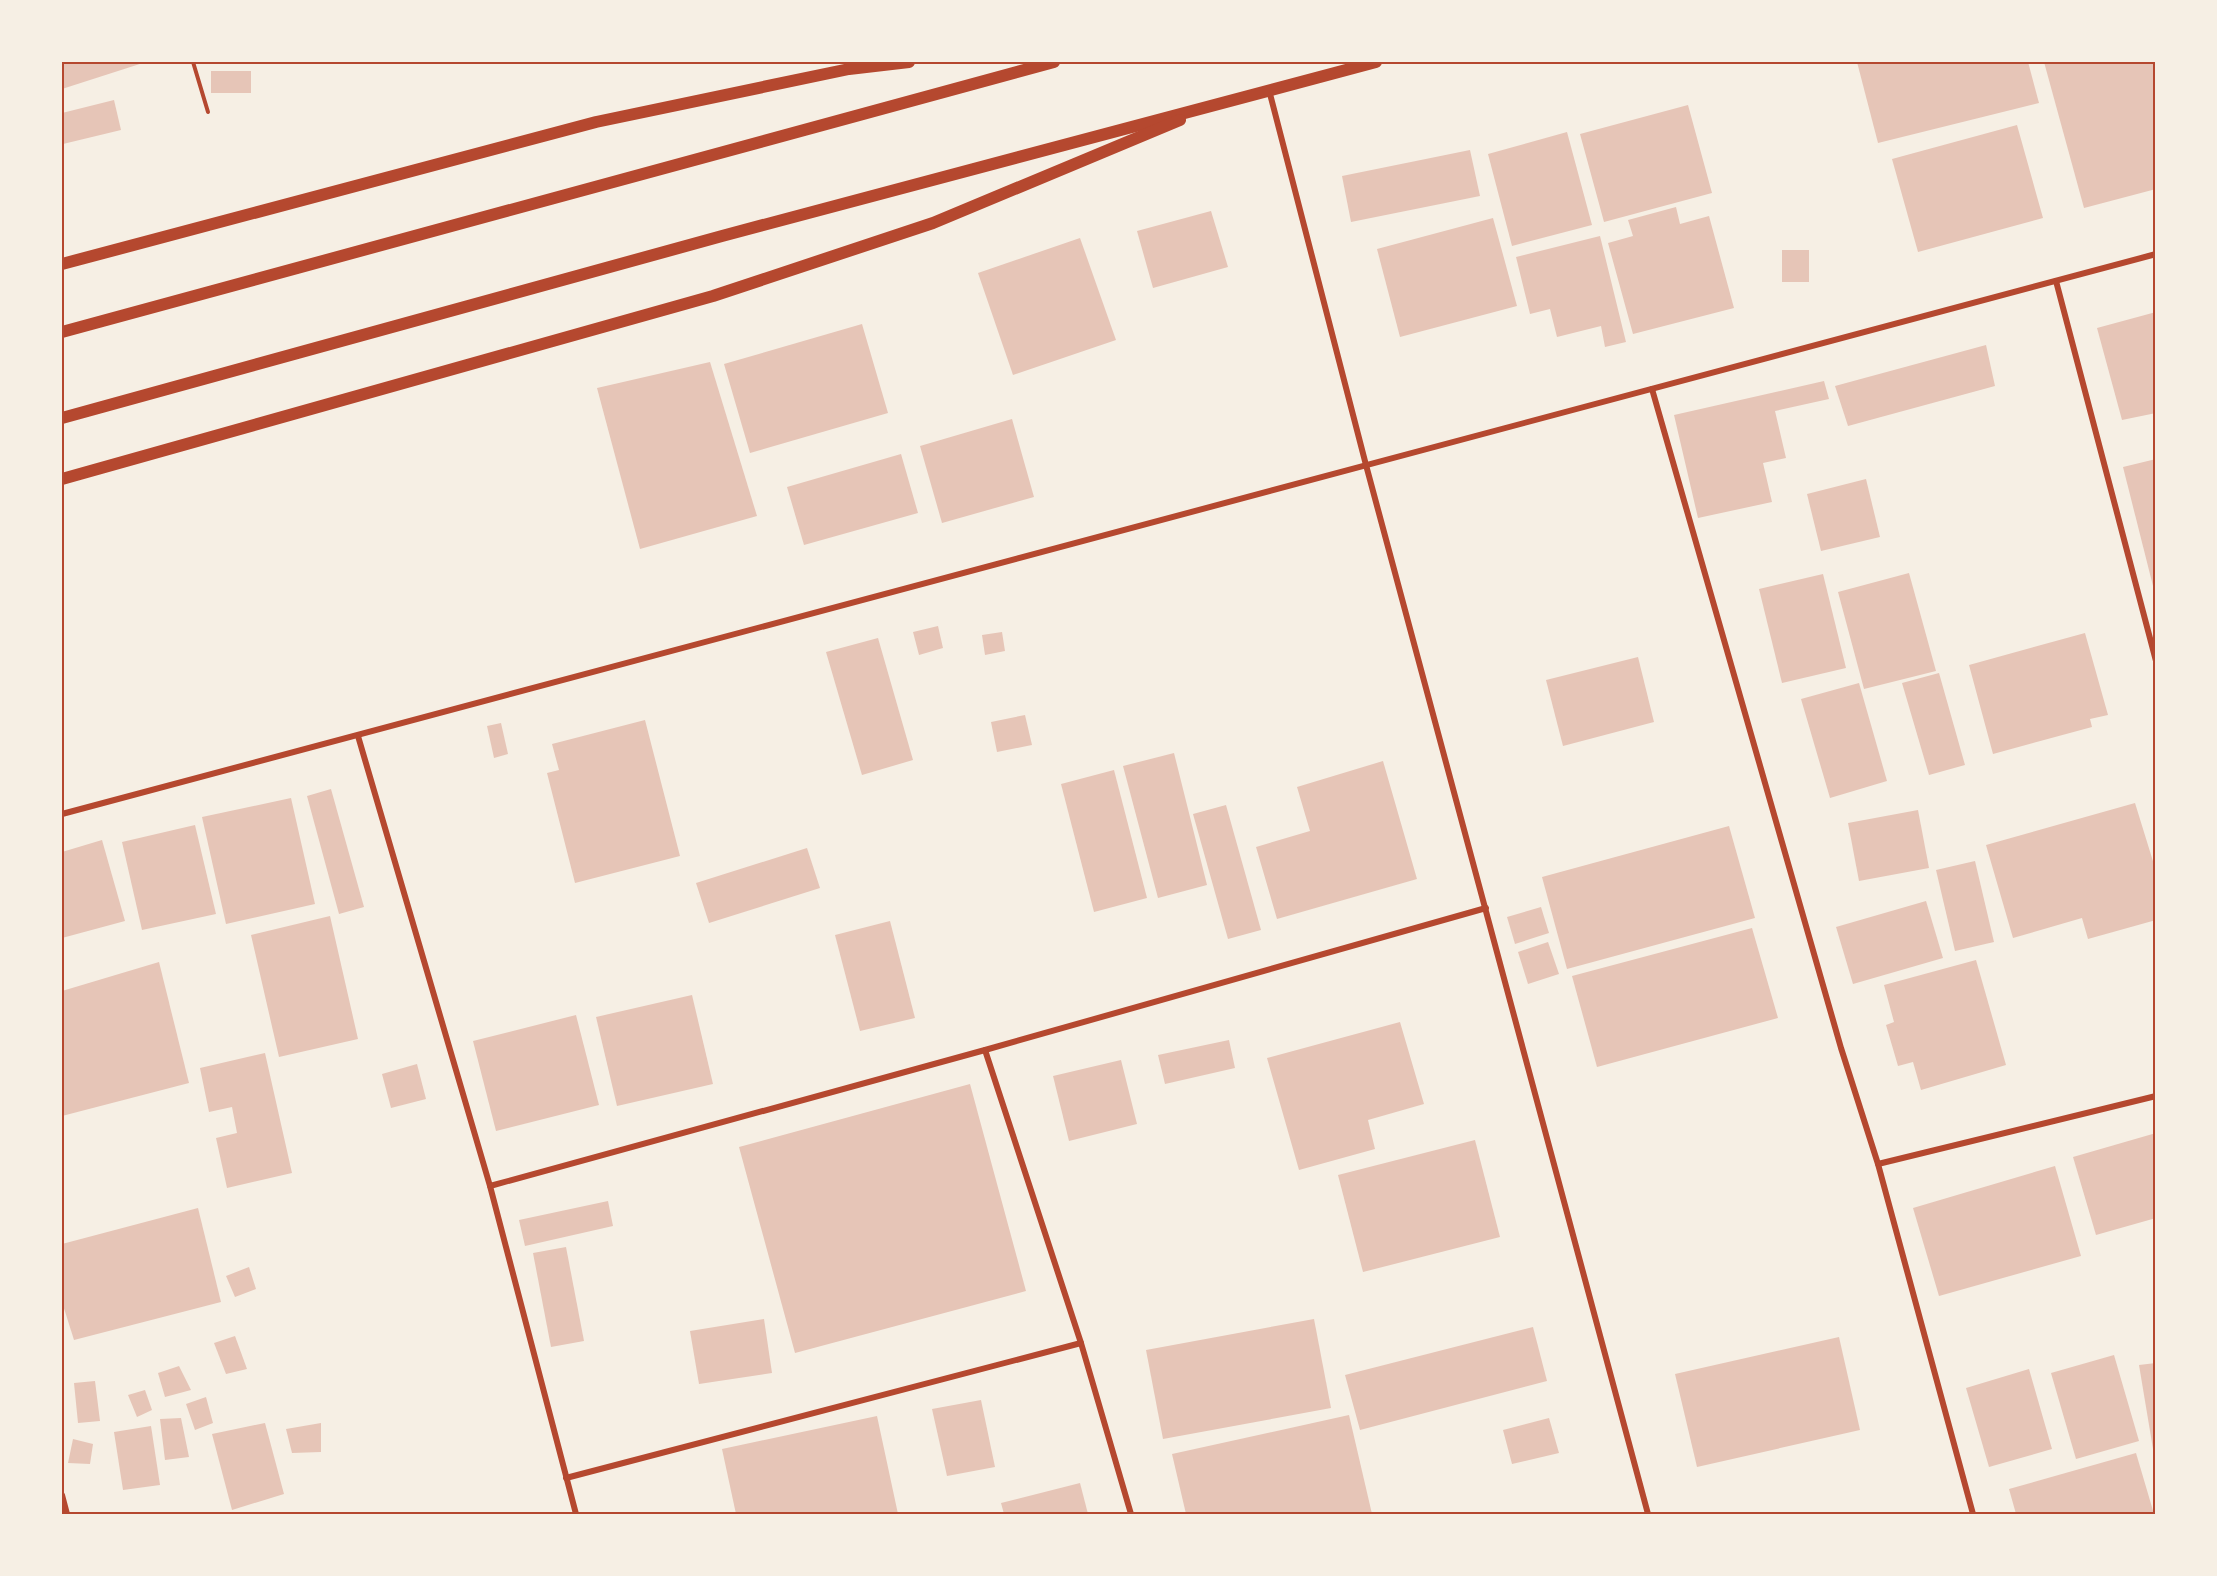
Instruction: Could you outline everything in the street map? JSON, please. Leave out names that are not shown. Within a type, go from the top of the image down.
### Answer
[{"type":"main road","points":[[62,264],[596,122],[849,69],[909,62]]},
{"type":"main road","points":[[62,332],[1054,62]]},
{"type":"main road","points":[[62,418],[1269,89],[1376,62]]},
{"type":"main road","points":[[62,479],[713,296],[933,223],[1190,116],[1269,89]]},
{"type":"street","points":[[1269,89],[1366,465],[1648,1515]]},
{"type":"street","points":[[62,814],[2156,254]]},
{"type":"street","points":[[2056,281],[2156,660]]},
{"type":"street","points":[[1652,388],[1841,1048],[1878,1164],[1973,1515]]},
{"type":"street","points":[[358,736],[490,1186],[576,1515]]},
{"type":"street","points":[[490,1186],[986,1050],[1486,908]]},
{"type":"street","points":[[986,1050],[1081,1343],[1131,1515]]},
{"type":"street","points":[[1878,1164],[2156,1096]]},
{"type":"street","points":[[566,1478],[1081,1343]]},
{"type":"street","points":[[62,1495],[67,1515]]},
{"type":"path","points":[[194,62],[208,112]]},
{"type":"building","points":[[62,62],[146,62],[62,89]]},
{"type":"building","points":[[1857,62],[2028,62],[2039,103],[1878,143]]},
{"type":"building","points":[[2044,62],[2156,62],[2156,189],[2084,208]]},
{"type":"building","points":[[211,71],[251,71],[251,93],[211,93]]},
{"type":"building","points":[[114,100],[121,130],[63,144],[62,113]]},
{"type":"building","points":[[1688,105],[1712,193],[1604,222],[1580,134]]},
{"type":"building","points":[[2017,125],[2043,218],[1918,252],[1892,159]]},
{"type":"building","points":[[1567,132],[1592,225],[1512,246],[1488,154]]},
{"type":"building","points":[[1470,150],[1480,196],[1351,222],[1342,176]]},
{"type":"building","points":[[1676,207],[1680,224],[1709,216],[1734,308],[1633,334],[1608,243],[1633,236],[1628,220]]},
{"type":"building","points":[[1211,211],[1228,267],[1153,288],[1137,231]]},
{"type":"building","points":[[1493,218],[1517,306],[1400,337],[1377,249]]},
{"type":"building","points":[[1600,236],[1626,342],[1605,347],[1601,326],[1557,337],[1550,309],[1530,314],[1516,257]]},
{"type":"building","points":[[1080,238],[1116,340],[1013,375],[978,273]]},
{"type":"building","points":[[1782,250],[1809,250],[1809,282],[1782,282]]},
{"type":"building","points":[[2156,312],[2156,413],[2122,420],[2097,328]]},
{"type":"building","points":[[862,324],[888,413],[750,453],[724,364]]},
{"type":"building","points":[[1986,345],[1995,386],[1848,426],[1835,386]]},
{"type":"building","points":[[710,362],[757,516],[640,549],[597,388]]},
{"type":"building","points":[[1824,381],[1829,399],[1775,411],[1786,458],[1763,463],[1772,502],[1698,518],[1674,415]]},
{"type":"building","points":[[1012,419],[1034,497],[942,523],[920,446]]},
{"type":"building","points":[[901,454],[918,513],[804,545],[787,487]]},
{"type":"building","points":[[2156,459],[2156,594],[2155,594],[2123,467]]},
{"type":"building","points":[[1866,479],[1880,537],[1821,551],[1807,494]]},
{"type":"building","points":[[1909,573],[1936,671],[1864,689],[1838,592]]},
{"type":"building","points":[[1823,574],[1846,668],[1782,683],[1759,589]]},
{"type":"building","points":[[938,626],[943,648],[919,655],[913,632]]},
{"type":"building","points":[[1002,632],[1005,651],[985,655],[982,635]]},
{"type":"building","points":[[2085,633],[2108,715],[2090,719],[2092,727],[1993,754],[1969,665]]},
{"type":"building","points":[[878,638],[913,760],[862,775],[826,652]]},
{"type":"building","points":[[1638,657],[1654,722],[1563,746],[1546,680]]},
{"type":"building","points":[[1939,673],[1965,765],[1929,775],[1902,683]]},
{"type":"building","points":[[1859,683],[1887,781],[1830,798],[1801,699]]},
{"type":"building","points":[[1025,715],[1032,745],[997,752],[991,722]]},
{"type":"building","points":[[645,720],[680,856],[575,883],[547,773],[559,770],[552,744]]},
{"type":"building","points":[[501,723],[508,754],[494,758],[487,726]]},
{"type":"building","points":[[1174,753],[1207,885],[1158,898],[1123,766]]},
{"type":"building","points":[[1383,761],[1417,879],[1277,919],[1256,847],[1310,831],[1297,787]]},
{"type":"building","points":[[1114,770],[1147,898],[1094,912],[1061,784]]},
{"type":"building","points":[[331,789],[364,907],[339,914],[307,796]]},
{"type":"building","points":[[291,798],[315,904],[226,924],[202,817]]},
{"type":"building","points":[[2135,803],[2156,871],[2156,920],[2088,939],[2082,918],[2013,938],[1986,845]]},
{"type":"building","points":[[1226,805],[1261,930],[1228,939],[1193,814]]},
{"type":"building","points":[[1918,810],[1929,868],[1859,881],[1848,823]]},
{"type":"building","points":[[195,825],[216,914],[142,930],[122,842]]},
{"type":"building","points":[[1729,826],[1755,918],[1567,969],[1542,877]]},
{"type":"building","points":[[102,840],[125,921],[62,938],[62,852]]},
{"type":"building","points":[[807,848],[820,888],[709,923],[696,883]]},
{"type":"building","points":[[1975,861],[1994,942],[1955,951],[1936,870]]},
{"type":"building","points":[[1926,901],[1943,958],[1853,984],[1836,927]]},
{"type":"building","points":[[1541,907],[1549,933],[1515,944],[1507,917]]},
{"type":"building","points":[[330,916],[358,1039],[279,1057],[251,935]]},
{"type":"building","points":[[890,921],[915,1018],[860,1031],[835,935]]},
{"type":"building","points":[[1752,928],[1778,1018],[1597,1067],[1572,976]]},
{"type":"building","points":[[1548,942],[1559,974],[1528,984],[1518,952]]},
{"type":"building","points":[[1976,960],[2006,1065],[1921,1090],[1913,1062],[1898,1066],[1886,1025],[1894,1022],[1884,985]]},
{"type":"building","points":[[159,962],[189,1083],[62,1116],[62,991]]},
{"type":"building","points":[[692,995],[713,1084],[617,1106],[596,1017]]},
{"type":"building","points":[[576,1015],[599,1105],[496,1131],[473,1041]]},
{"type":"building","points":[[1400,1022],[1424,1104],[1368,1120],[1375,1149],[1299,1170],[1267,1058]]},
{"type":"building","points":[[1229,1040],[1235,1068],[1165,1084],[1158,1055]]},
{"type":"building","points":[[265,1053],[292,1173],[227,1188],[216,1138],[237,1133],[232,1107],[209,1112],[200,1068]]},
{"type":"building","points":[[1121,1060],[1137,1124],[1069,1141],[1053,1076]]},
{"type":"building","points":[[417,1064],[426,1099],[391,1108],[382,1074]]},
{"type":"building","points":[[970,1084],[1026,1291],[795,1353],[739,1147]]},
{"type":"building","points":[[2156,1133],[2156,1218],[2096,1235],[2073,1157]]},
{"type":"building","points":[[1475,1140],[1500,1237],[1363,1272],[1338,1175]]},
{"type":"building","points":[[2055,1166],[2081,1256],[1939,1296],[1913,1208]]},
{"type":"building","points":[[608,1201],[613,1226],[525,1246],[519,1220]]},
{"type":"building","points":[[198,1208],[221,1302],[74,1340],[62,1302],[62,1244]]},
{"type":"building","points":[[566,1247],[584,1341],[551,1347],[533,1253]]},
{"type":"building","points":[[249,1267],[256,1289],[235,1297],[226,1276]]},
{"type":"building","points":[[764,1319],[772,1373],[699,1384],[690,1331]]},
{"type":"building","points":[[1314,1319],[1331,1408],[1163,1439],[1146,1350]]},
{"type":"building","points":[[1533,1327],[1547,1381],[1360,1430],[1345,1375]]},
{"type":"building","points":[[235,1336],[247,1369],[226,1374],[214,1343]]},
{"type":"building","points":[[1839,1337],[1860,1430],[1697,1467],[1675,1374]]},
{"type":"building","points":[[2114,1355],[2139,1441],[2076,1459],[2051,1373]]},
{"type":"building","points":[[2156,1363],[2156,1449],[2153,1449],[2139,1365]]},
{"type":"building","points":[[179,1366],[191,1390],[165,1397],[158,1373]]},
{"type":"building","points":[[2029,1369],[2052,1449],[1989,1467],[1966,1388]]},
{"type":"building","points":[[95,1381],[100,1421],[78,1423],[74,1383]]},
{"type":"building","points":[[145,1390],[152,1410],[137,1417],[128,1395]]},
{"type":"building","points":[[206,1397],[213,1423],[195,1430],[186,1404]]},
{"type":"building","points":[[981,1400],[995,1467],[947,1476],[932,1409]]},
{"type":"building","points":[[1349,1415],[1372,1514],[1186,1514],[1172,1454]]},
{"type":"building","points":[[877,1416],[898,1514],[736,1514],[722,1449]]},
{"type":"building","points":[[181,1418],[189,1457],[165,1460],[160,1419]]},
{"type":"building","points":[[1549,1418],[1559,1453],[1512,1464],[1503,1430]]},
{"type":"building","points":[[265,1423],[284,1494],[232,1510],[212,1434]]},
{"type":"building","points":[[321,1423],[321,1452],[292,1453],[286,1429]]},
{"type":"building","points":[[151,1426],[160,1485],[123,1490],[114,1432]]},
{"type":"building","points":[[73,1439],[93,1444],[90,1464],[68,1463]]},
{"type":"building","points":[[2136,1453],[2154,1514],[2016,1514],[2009,1489]]},
{"type":"building","points":[[1080,1483],[1088,1514],[1004,1514],[1001,1503]]}]
